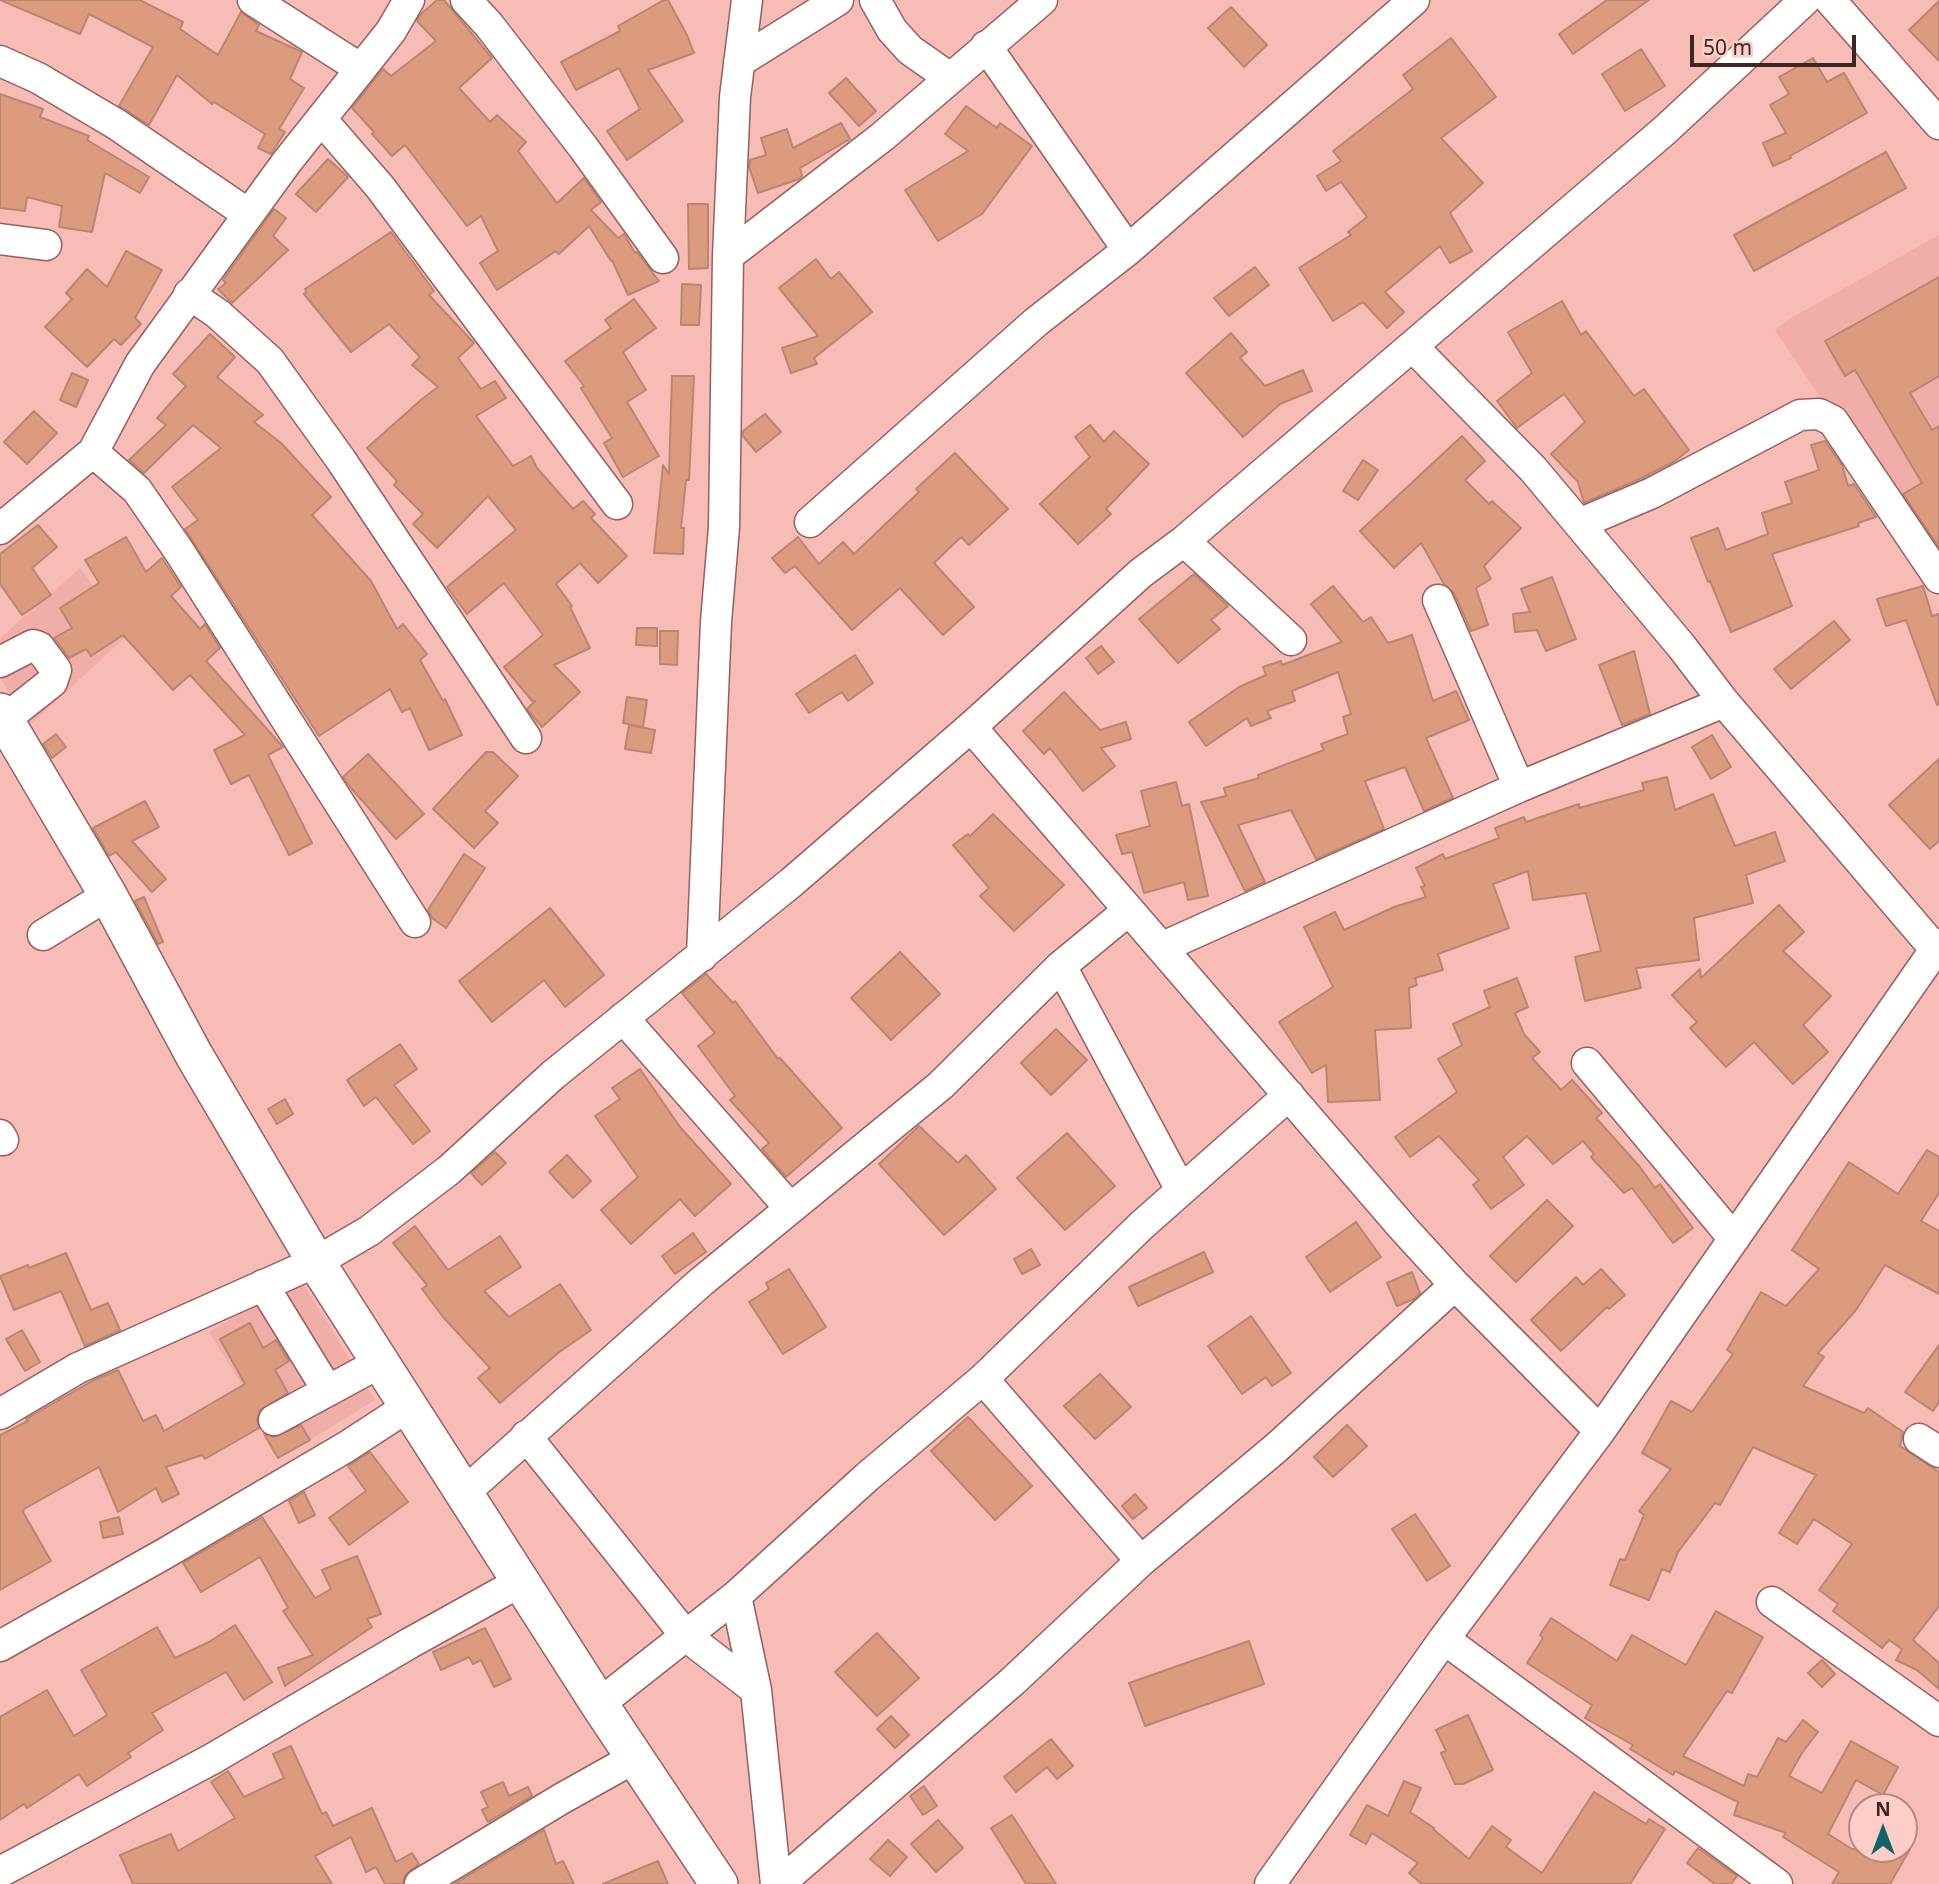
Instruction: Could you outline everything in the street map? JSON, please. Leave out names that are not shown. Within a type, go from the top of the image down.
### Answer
[{"type":"main road","points":[[2,716],[108,895],[194,1055],[316,1262],[599,1704],[719,1884]]},
{"type":"street","points":[[253,0],[361,69]]},
{"type":"street","points":[[0,529],[93,452],[139,365],[248,214],[391,31],[409,0]]},
{"type":"street","points":[[466,0],[574,136],[663,258]]},
{"type":"street","points":[[702,956],[716,622],[724,527],[728,256],[735,97],[747,0]]},
{"type":"street","points":[[739,62],[838,0]]},
{"type":"street","points":[[875,0],[892,30],[911,50],[950,78]]},
{"type":"street","points":[[728,256],[882,137],[1042,0]]},
{"type":"street","points":[[810,522],[1036,322],[1128,250],[1414,0]]},
{"type":"street","points":[[0,1413],[78,1368],[316,1262],[369,1231],[449,1170],[552,1076],[792,882],[971,727],[1141,573],[1184,541],[1664,131],[1805,0]]},
{"type":"street","points":[[1830,0],[1939,124]]},
{"type":"street","points":[[986,46],[1128,250]]},
{"type":"street","points":[[0,61],[38,78],[116,124],[248,214]]},
{"type":"street","points":[[322,120],[380,187],[617,505]]},
{"type":"street","points":[[0,239],[46,245]]},
{"type":"street","points":[[190,294],[219,314],[270,361],[341,460],[527,738]]},
{"type":"street","points":[[1270,1884],[1444,1639],[1600,1431],[1937,946],[1724,702],[1682,647],[1533,469],[1413,346]]},
{"type":"street","points":[[1579,524],[1652,493],[1800,415],[1819,414],[1833,421],[1939,578]]},
{"type":"street","points":[[93,452],[137,490],[144,500],[415,922]]},
{"type":"street","points":[[1184,541],[1291,640]]},
{"type":"street","points":[[1438,600],[1519,787]]},
{"type":"street","points":[[0,662],[33,645],[39,647],[56,670],[52,682],[2,716]]},
{"type":"street","points":[[1163,947],[1519,787],[1724,702]]},
{"type":"street","points":[[971,727],[1403,1228],[1455,1285],[1600,1431]]},
{"type":"street","points":[[43,935],[108,895]]},
{"type":"street","points":[[465,1492],[691,1290],[941,1085],[1061,966],[1129,910]]},
{"type":"street","points":[[1061,966],[1181,1190]]},
{"type":"street","points":[[623,1018],[790,1208]]},
{"type":"street","points":[[1587,1063],[1734,1239]]},
{"type":"street","points":[[599,1704],[736,1596],[867,1477],[983,1379],[1142,1225],[1289,1095]]},
{"type":"street","points":[[263,1285],[328,1391]]},
{"type":"street","points":[[777,1884],[1013,1681],[1141,1561],[1276,1448],[1455,1285]]},
{"type":"street","points":[[274,1420],[381,1362]]},
{"type":"street","points":[[983,1379],[1141,1561]]},
{"type":"street","points":[[0,1646],[335,1454],[409,1406]]},
{"type":"street","points":[[527,1436],[686,1636],[756,1690]]},
{"type":"street","points":[[0,1872],[212,1759],[520,1582]]},
{"type":"street","points":[[736,1596],[756,1690],[777,1884]]},
{"type":"street","points":[[1772,1602],[1939,1721]]},
{"type":"street","points":[[1444,1639],[1777,1884]]},
{"type":"street","points":[[420,1884],[636,1757]]},
{"type":"shaded area","points":[[1939,235],[1939,574],[1775,330],[1791,318]]},
{"type":"shaded area","points":[[80,568],[129,634],[29,726],[0,677],[0,638]]},
{"type":"shaded area","points":[[299,1277],[375,1400],[286,1455],[209,1332]]},
{"type":"building","points":[[0,0],[140,0],[183,22],[180,29],[218,55],[241,12],[259,25],[256,31],[302,52],[290,79],[304,88],[279,129],[285,132],[271,154],[258,148],[265,134],[214,102],[212,104],[177,75],[149,125],[119,106],[153,47],[89,14],[80,34]]},
{"type":"building","points":[[437,0],[444,0],[492,58],[459,88],[490,122],[497,115],[526,142],[518,151],[557,203],[584,178],[601,202],[591,210],[618,238],[624,234],[635,253],[637,252],[659,281],[628,295],[612,260],[589,226],[559,254],[556,251],[497,290],[480,263],[498,251],[481,216],[467,226],[405,145],[392,156],[372,134],[374,132],[352,108],[383,69],[391,76],[436,41],[417,21]]},
{"type":"building","points":[[668,0],[694,53],[648,70],[683,121],[627,160],[607,131],[640,109],[619,68],[576,90],[561,62],[620,31],[618,26]]},
{"type":"building","points":[[1607,0],[1649,0],[1573,54],[1559,34]]},
{"type":"building","points":[[1939,1],[1939,61],[1909,30]]},
{"type":"building","points":[[1231,7],[1267,45],[1244,67],[1208,28]]},
{"type":"building","points":[[1451,38],[1496,97],[1441,138],[1483,183],[1450,213],[1472,251],[1450,263],[1440,246],[1385,292],[1404,312],[1387,328],[1363,302],[1333,321],[1299,268],[1351,235],[1348,232],[1367,217],[1341,182],[1326,191],[1317,176],[1341,161],[1333,151],[1413,89],[1403,75]]},
{"type":"building","points":[[1641,49],[1665,86],[1625,111],[1602,74]]},
{"type":"building","points":[[1813,58],[1827,82],[1844,73],[1867,113],[1773,166],[1763,143],[1786,133],[1770,105],[1789,94],[1779,77]]},
{"type":"building","points":[[846,78],[876,111],[859,126],[829,93]]},
{"type":"building","points":[[0,94],[43,109],[40,117],[89,136],[87,140],[149,177],[140,193],[105,173],[92,232],[59,227],[62,206],[27,197],[25,211],[0,208]]},
{"type":"building","points":[[966,106],[997,128],[1000,123],[1032,146],[982,214],[938,241],[905,190],[968,151],[945,134]]},
{"type":"building","points":[[841,123],[850,139],[800,168],[802,176],[799,179],[758,193],[749,167],[750,160],[766,155],[761,138],[787,129],[793,148]]},
{"type":"building","points":[[1886,152],[1906,188],[1754,271],[1734,235]]},
{"type":"building","points":[[328,159],[348,177],[316,212],[296,194]]},
{"type":"building","points":[[688,204],[708,204],[708,268],[689,269]]},
{"type":"building","points":[[274,209],[286,218],[273,236],[288,250],[232,303],[218,289],[226,283],[223,280]]},
{"type":"building","points":[[391,232],[434,291],[429,295],[474,343],[458,358],[481,389],[495,381],[506,398],[476,416],[513,466],[531,456],[537,468],[573,509],[583,501],[595,514],[591,518],[627,556],[598,583],[580,563],[556,584],[572,606],[570,607],[590,648],[554,665],[580,692],[542,727],[527,709],[535,701],[533,702],[504,667],[543,635],[504,583],[467,614],[447,587],[516,530],[488,496],[437,548],[413,524],[423,514],[394,485],[397,481],[367,448],[438,387],[412,365],[420,357],[389,324],[351,352],[304,294],[305,289]]},
{"type":"building","points":[[126,251],[162,270],[135,318],[141,324],[121,345],[114,339],[87,367],[45,327],[72,299],[66,293],[87,269],[107,287]]},
{"type":"building","points":[[816,259],[831,279],[839,272],[872,312],[814,358],[817,364],[791,373],[782,348],[818,336],[779,288]]},
{"type":"building","points":[[1255,267],[1269,285],[1229,316],[1214,298]]},
{"type":"building","points":[[1939,277],[1939,376],[1910,393],[1932,430],[1939,426],[1939,547],[1903,494],[1922,483],[1855,370],[1845,376],[1825,341]]},
{"type":"building","points":[[682,284],[701,285],[699,325],[681,325]]},
{"type":"building","points":[[634,299],[656,328],[623,352],[646,390],[627,402],[659,456],[623,477],[604,443],[612,438],[581,388],[584,386],[565,361],[611,328],[605,320]]},
{"type":"building","points":[[1562,301],[1581,335],[1586,331],[1634,396],[1644,389],[1689,450],[1675,461],[1644,477],[1584,503],[1578,482],[1551,454],[1585,422],[1564,394],[1517,428],[1497,401],[1532,373],[1508,332]]},
{"type":"building","points":[[1231,333],[1247,352],[1240,358],[1265,386],[1303,370],[1312,391],[1280,404],[1243,437],[1186,373]]},
{"type":"building","points":[[210,334],[235,357],[217,377],[263,415],[254,422],[281,443],[331,497],[312,515],[371,581],[397,629],[403,624],[427,654],[420,660],[443,701],[445,699],[462,735],[429,750],[410,708],[402,712],[390,689],[319,736],[185,529],[198,520],[172,487],[221,448],[193,425],[144,473],[129,460],[166,425],[157,418],[186,386],[173,374]]},
{"type":"building","points":[[72,373],[88,380],[76,407],[60,400]]},
{"type":"building","points":[[672,376],[694,376],[689,480],[686,480],[681,528],[684,528],[683,554],[654,553],[663,465],[669,474]]},
{"type":"building","points":[[34,411],[57,433],[27,464],[4,442]]},
{"type":"building","points":[[765,414],[781,432],[756,452],[743,436],[743,431]]},
{"type":"building","points":[[1090,425],[1104,442],[1114,431],[1149,464],[1106,509],[1111,514],[1078,544],[1040,504],[1090,457],[1075,437]]},
{"type":"building","points":[[1462,436],[1485,461],[1465,480],[1489,504],[1492,501],[1521,528],[1484,566],[1491,579],[1476,588],[1488,625],[1471,631],[1454,593],[1444,584],[1421,543],[1394,568],[1360,531]]},
{"type":"building","points":[[1825,441],[1842,465],[1848,486],[1854,484],[1876,517],[1858,523],[1859,526],[1772,554],[1792,606],[1731,632],[1691,538],[1718,528],[1726,550],[1768,534],[1762,513],[1792,503],[1785,482],[1819,470],[1811,445]]},
{"type":"building","points":[[955,453],[1008,509],[969,545],[961,537],[934,563],[974,607],[943,635],[900,588],[852,630],[795,566],[785,573],[772,558],[798,537],[819,564],[843,542],[854,554],[919,492],[916,489]]},
{"type":"building","points":[[1363,460],[1378,470],[1358,500],[1343,491]]},
{"type":"building","points":[[38,525],[57,547],[32,568],[51,595],[22,615],[0,584],[0,554]]},
{"type":"building","points":[[126,537],[146,572],[162,558],[181,587],[171,596],[200,629],[205,624],[220,648],[206,661],[283,747],[268,755],[312,843],[289,855],[249,775],[231,784],[214,750],[245,735],[190,675],[173,690],[123,635],[91,656],[86,649],[69,658],[54,638],[72,628],[60,608],[99,583],[85,560]]},
{"type":"building","points":[[1194,574],[1228,606],[1211,620],[1220,629],[1178,663],[1139,619]]},
{"type":"building","points":[[1552,577],[1576,639],[1546,651],[1537,630],[1515,632],[1513,614],[1530,612],[1521,589]]},
{"type":"building","points":[[1333,586],[1363,622],[1371,617],[1388,643],[1412,635],[1433,701],[1456,691],[1469,720],[1426,738],[1453,798],[1424,811],[1405,767],[1365,781],[1384,829],[1316,859],[1291,810],[1238,825],[1265,882],[1245,891],[1201,802],[1226,796],[1224,788],[1259,778],[1258,775],[1324,750],[1321,744],[1348,734],[1343,717],[1351,714],[1338,672],[1292,691],[1295,701],[1267,711],[1271,718],[1251,726],[1247,718],[1206,746],[1189,722],[1239,687],[1266,675],[1263,667],[1281,661],[1282,665],[1342,642],[1311,604]]},
{"type":"building","points":[[1923,586],[1932,616],[1939,614],[1937,705],[1906,620],[1886,626],[1877,599]]},
{"type":"building","points":[[1834,621],[1850,640],[1791,689],[1774,669]]},
{"type":"building","points":[[637,628],[657,628],[657,646],[636,645]]},
{"type":"building","points":[[660,631],[678,631],[677,665],[660,664]]},
{"type":"building","points":[[1101,646],[1114,662],[1098,674],[1086,658]]},
{"type":"building","points":[[1634,651],[1650,714],[1622,725],[1599,665]]},
{"type":"building","points":[[855,655],[873,683],[848,701],[842,692],[809,713],[796,694]]},
{"type":"building","points":[[1064,692],[1100,730],[1126,722],[1131,739],[1101,748],[1115,766],[1083,791],[1050,748],[1044,754],[1023,731]]},
{"type":"building","points":[[627,697],[647,700],[643,727],[623,723]]},
{"type":"building","points":[[629,725],[655,730],[651,753],[625,749]]},
{"type":"building","points":[[56,734],[66,747],[52,758],[43,744]]},
{"type":"building","points":[[1712,735],[1731,767],[1711,779],[1692,747]]},
{"type":"building","points":[[486,752],[493,752],[518,776],[485,811],[498,823],[474,848],[433,809]]},
{"type":"building","points":[[368,754],[424,814],[396,839],[343,777]]},
{"type":"building","points":[[1939,759],[1939,841],[1930,849],[1889,805]]},
{"type":"building","points":[[1667,777],[1675,810],[1713,794],[1735,846],[1775,832],[1785,861],[1746,875],[1753,903],[1694,918],[1699,960],[1636,968],[1641,988],[1585,1001],[1575,957],[1601,951],[1586,893],[1533,900],[1528,871],[1493,884],[1509,928],[1438,954],[1443,970],[1415,978],[1417,985],[1409,988],[1411,1028],[1375,1030],[1380,1100],[1328,1102],[1326,1065],[1312,1073],[1279,1022],[1333,987],[1304,927],[1335,912],[1344,930],[1394,907],[1426,897],[1421,887],[1425,886],[1416,868],[1443,854],[1445,859],[1499,838],[1495,828],[1524,817],[1526,822],[1579,804],[1579,808],[1644,790],[1642,783]]},
{"type":"building","points":[[1176,782],[1182,806],[1189,804],[1208,896],[1188,900],[1184,882],[1144,893],[1132,852],[1122,854],[1116,835],[1150,826],[1141,791]]},
{"type":"building","points":[[145,801],[159,827],[132,841],[166,879],[152,892],[116,852],[109,856],[93,828]]},
{"type":"building","points":[[993,814],[1064,885],[1014,931],[980,896],[989,888],[953,845],[968,834],[970,836]]},
{"type":"building","points":[[464,854],[485,868],[446,928],[432,918],[428,910]]},
{"type":"building","points":[[144,897],[163,942],[158,944],[135,901]]},
{"type":"building","points":[[1779,905],[1804,932],[1783,951],[1831,996],[1803,1025],[1828,1052],[1793,1084],[1754,1042],[1726,1067],[1690,1028],[1697,1022],[1672,995],[1700,969],[1701,978]]},
{"type":"building","points":[[550,908],[604,975],[565,1007],[544,980],[492,1022],[459,981]]},
{"type":"building","points":[[900,952],[940,994],[891,1040],[851,998]]},
{"type":"building","points":[[706,974],[733,1003],[735,1001],[778,1059],[780,1058],[842,1128],[786,1177],[762,1149],[769,1143],[730,1100],[735,1096],[698,1046],[715,1033],[682,993]]},
{"type":"building","points":[[1517,978],[1528,1007],[1515,1013],[1524,1034],[1540,1052],[1532,1058],[1561,1090],[1572,1080],[1602,1113],[1596,1118],[1655,1188],[1660,1184],[1693,1228],[1673,1243],[1632,1188],[1624,1193],[1591,1157],[1594,1154],[1583,1141],[1553,1164],[1527,1136],[1503,1157],[1524,1185],[1491,1209],[1473,1185],[1479,1180],[1439,1136],[1410,1157],[1395,1137],[1457,1092],[1438,1059],[1462,1045],[1453,1024],[1490,1007],[1484,991]]},
{"type":"building","points":[[1056,1029],[1087,1060],[1051,1095],[1021,1063]]},
{"type":"building","points":[[400,1044],[417,1069],[394,1085],[430,1131],[413,1144],[376,1097],[364,1106],[347,1080]]},
{"type":"building","points":[[640,1069],[680,1127],[731,1184],[695,1216],[680,1199],[631,1244],[601,1210],[638,1177],[595,1116],[620,1099],[612,1088]]},
{"type":"building","points":[[285,1099],[293,1114],[277,1124],[268,1109]]},
{"type":"building","points":[[919,1126],[958,1163],[966,1155],[996,1189],[944,1235],[879,1164]]},
{"type":"building","points":[[1067,1133],[1115,1186],[1065,1230],[1017,1178]]},
{"type":"building","points":[[1927,1150],[1939,1157],[1939,1193],[1921,1221],[1939,1231],[1939,1294],[1885,1265],[1856,1310],[1818,1353],[1824,1357],[1803,1386],[1864,1413],[1868,1408],[1903,1432],[1900,1446],[1939,1472],[1939,1606],[1913,1640],[1939,1663],[1939,1689],[1917,1670],[1896,1660],[1902,1649],[1889,1640],[1882,1648],[1833,1611],[1838,1604],[1819,1590],[1852,1544],[1814,1519],[1797,1544],[1779,1533],[1816,1475],[1753,1447],[1720,1505],[1715,1503],[1678,1552],[1670,1572],[1662,1569],[1649,1600],[1610,1585],[1620,1559],[1625,1560],[1644,1515],[1639,1511],[1671,1469],[1642,1453],[1671,1401],[1692,1412],[1733,1354],[1727,1350],[1761,1292],[1786,1306],[1819,1269],[1792,1250],[1849,1162],[1898,1194]]},
{"type":"building","points":[[495,1152],[506,1163],[482,1185],[471,1173]]},
{"type":"building","points":[[567,1155],[591,1181],[573,1198],[549,1172]]},
{"type":"building","points":[[1547,1200],[1573,1226],[1516,1282],[1490,1256]]},
{"type":"building","points":[[1356,1222],[1381,1257],[1330,1292],[1306,1257]]},
{"type":"building","points":[[415,1226],[448,1270],[500,1236],[521,1267],[484,1291],[509,1317],[560,1284],[591,1330],[558,1353],[500,1403],[478,1378],[490,1368],[443,1317],[422,1289],[427,1285],[393,1243]]},
{"type":"building","points":[[693,1233],[706,1252],[675,1274],[662,1256]]},
{"type":"building","points":[[1031,1249],[1040,1265],[1022,1274],[1014,1259]]},
{"type":"building","points":[[1204,1252],[1213,1272],[1138,1306],[1129,1287]]},
{"type":"building","points":[[66,1253],[91,1310],[108,1303],[120,1330],[85,1346],[61,1291],[14,1310],[0,1276]]},
{"type":"building","points":[[789,1269],[826,1327],[783,1354],[749,1302],[769,1289],[766,1283]]},
{"type":"building","points":[[1601,1269],[1625,1295],[1609,1309],[1607,1307],[1561,1351],[1531,1320],[1576,1277],[1583,1285]]},
{"type":"building","points":[[1412,1272],[1420,1293],[1414,1299],[1397,1306],[1387,1283]]},
{"type":"building","points":[[1251,1316],[1291,1373],[1272,1386],[1266,1377],[1242,1394],[1208,1346]]},
{"type":"building","points":[[250,1323],[263,1348],[276,1340],[289,1361],[275,1370],[288,1393],[260,1410],[257,1419],[259,1428],[205,1459],[202,1455],[166,1467],[179,1494],[162,1502],[156,1488],[118,1512],[99,1467],[24,1509],[23,1512],[51,1561],[0,1590],[0,1435],[94,1380],[118,1370],[143,1421],[156,1415],[164,1431],[245,1384],[220,1339]]},
{"type":"building","points":[[22,1330],[40,1362],[25,1371],[6,1339]]},
{"type":"building","points":[[1939,1345],[1939,1402],[1933,1411],[1905,1392]]},
{"type":"building","points":[[1100,1374],[1131,1407],[1095,1439],[1064,1406]]},
{"type":"building","points":[[968,1417],[1032,1486],[995,1520],[931,1451]]},
{"type":"building","points":[[301,1425],[310,1440],[278,1458],[264,1434],[274,1437]]},
{"type":"building","points":[[1347,1425],[1367,1446],[1333,1477],[1314,1457]]},
{"type":"building","points":[[370,1452],[408,1502],[349,1545],[329,1518],[366,1491],[348,1466]]},
{"type":"building","points":[[304,1492],[315,1515],[299,1523],[289,1501]]},
{"type":"building","points":[[1135,1494],[1147,1508],[1133,1519],[1122,1506]]},
{"type":"building","points":[[1415,1514],[1450,1566],[1427,1581],[1392,1529]]},
{"type":"building","points":[[119,1517],[123,1534],[103,1538],[100,1522]]},
{"type":"building","points":[[262,1517],[315,1598],[331,1589],[322,1570],[357,1556],[381,1614],[367,1619],[372,1627],[285,1686],[278,1668],[313,1655],[283,1611],[288,1608],[260,1557],[201,1592],[183,1563]]},
{"type":"building","points":[[1716,1611],[1763,1637],[1732,1693],[1727,1691],[1683,1756],[1744,1786],[1748,1774],[1757,1777],[1778,1738],[1786,1742],[1803,1720],[1818,1732],[1789,1776],[1822,1793],[1851,1741],[1898,1767],[1884,1793],[1856,1780],[1828,1834],[1848,1846],[1848,1863],[1902,1863],[1890,1884],[1832,1884],[1839,1872],[1783,1837],[1786,1833],[1734,1815],[1738,1802],[1675,1771],[1673,1775],[1630,1749],[1633,1745],[1585,1718],[1592,1705],[1527,1663],[1543,1638],[1540,1635],[1551,1618],[1617,1661],[1632,1635],[1686,1665]]},
{"type":"building","points":[[235,1625],[272,1682],[244,1700],[226,1672],[152,1713],[163,1730],[128,1753],[131,1757],[87,1786],[79,1774],[27,1808],[24,1804],[0,1820],[0,1717],[47,1690],[74,1736],[107,1715],[81,1670],[157,1627],[175,1658],[209,1642]]},
{"type":"building","points":[[485,1628],[511,1679],[494,1687],[481,1660],[473,1664],[469,1657],[441,1670],[433,1652]]},
{"type":"building","points":[[877,1633],[919,1678],[877,1716],[835,1672]]},
{"type":"building","points":[[1249,1641],[1264,1684],[1145,1726],[1129,1683]]},
{"type":"building","points":[[1822,1660],[1835,1674],[1822,1687],[1808,1673]]},
{"type":"building","points":[[1468,1715],[1493,1770],[1463,1784],[1455,1784],[1441,1753],[1446,1751],[1436,1730]]},
{"type":"building","points":[[891,1716],[909,1735],[895,1748],[877,1729]]},
{"type":"building","points":[[1051,1739],[1073,1766],[1057,1779],[1047,1767],[1016,1792],[1004,1777]]},
{"type":"building","points":[[291,1746],[322,1814],[326,1812],[333,1826],[372,1808],[396,1862],[412,1853],[419,1864],[405,1875],[403,1884],[385,1884],[376,1867],[366,1872],[351,1837],[315,1856],[332,1884],[133,1884],[120,1855],[171,1834],[178,1851],[235,1818],[211,1782],[228,1771],[244,1797],[284,1778],[273,1754]]},
{"type":"building","points":[[1404,1781],[1421,1788],[1410,1812],[1434,1828],[1469,1859],[1492,1826],[1511,1840],[1506,1847],[1542,1873],[1594,1792],[1646,1824],[1649,1819],[1665,1829],[1630,1884],[1422,1884],[1409,1873],[1418,1863],[1372,1833],[1366,1844],[1350,1835],[1367,1805],[1388,1816]]},
{"type":"building","points":[[503,1782],[509,1796],[528,1787],[532,1796],[488,1822],[482,1810],[488,1807],[481,1792]]},
{"type":"building","points":[[924,1786],[937,1806],[923,1815],[910,1796]]},
{"type":"building","points":[[1012,1815],[1056,1884],[1026,1884],[991,1828]]},
{"type":"building","points":[[938,1820],[963,1848],[936,1872],[911,1844]]},
{"type":"building","points":[[544,1830],[556,1864],[563,1861],[574,1884],[454,1884]]},
{"type":"building","points":[[888,1840],[907,1857],[890,1876],[870,1859]]},
{"type":"building","points":[[1698,1848],[1737,1876],[1731,1884],[1715,1884],[1687,1863]]},
{"type":"building","points":[[658,1861],[668,1884],[603,1884]]}]
